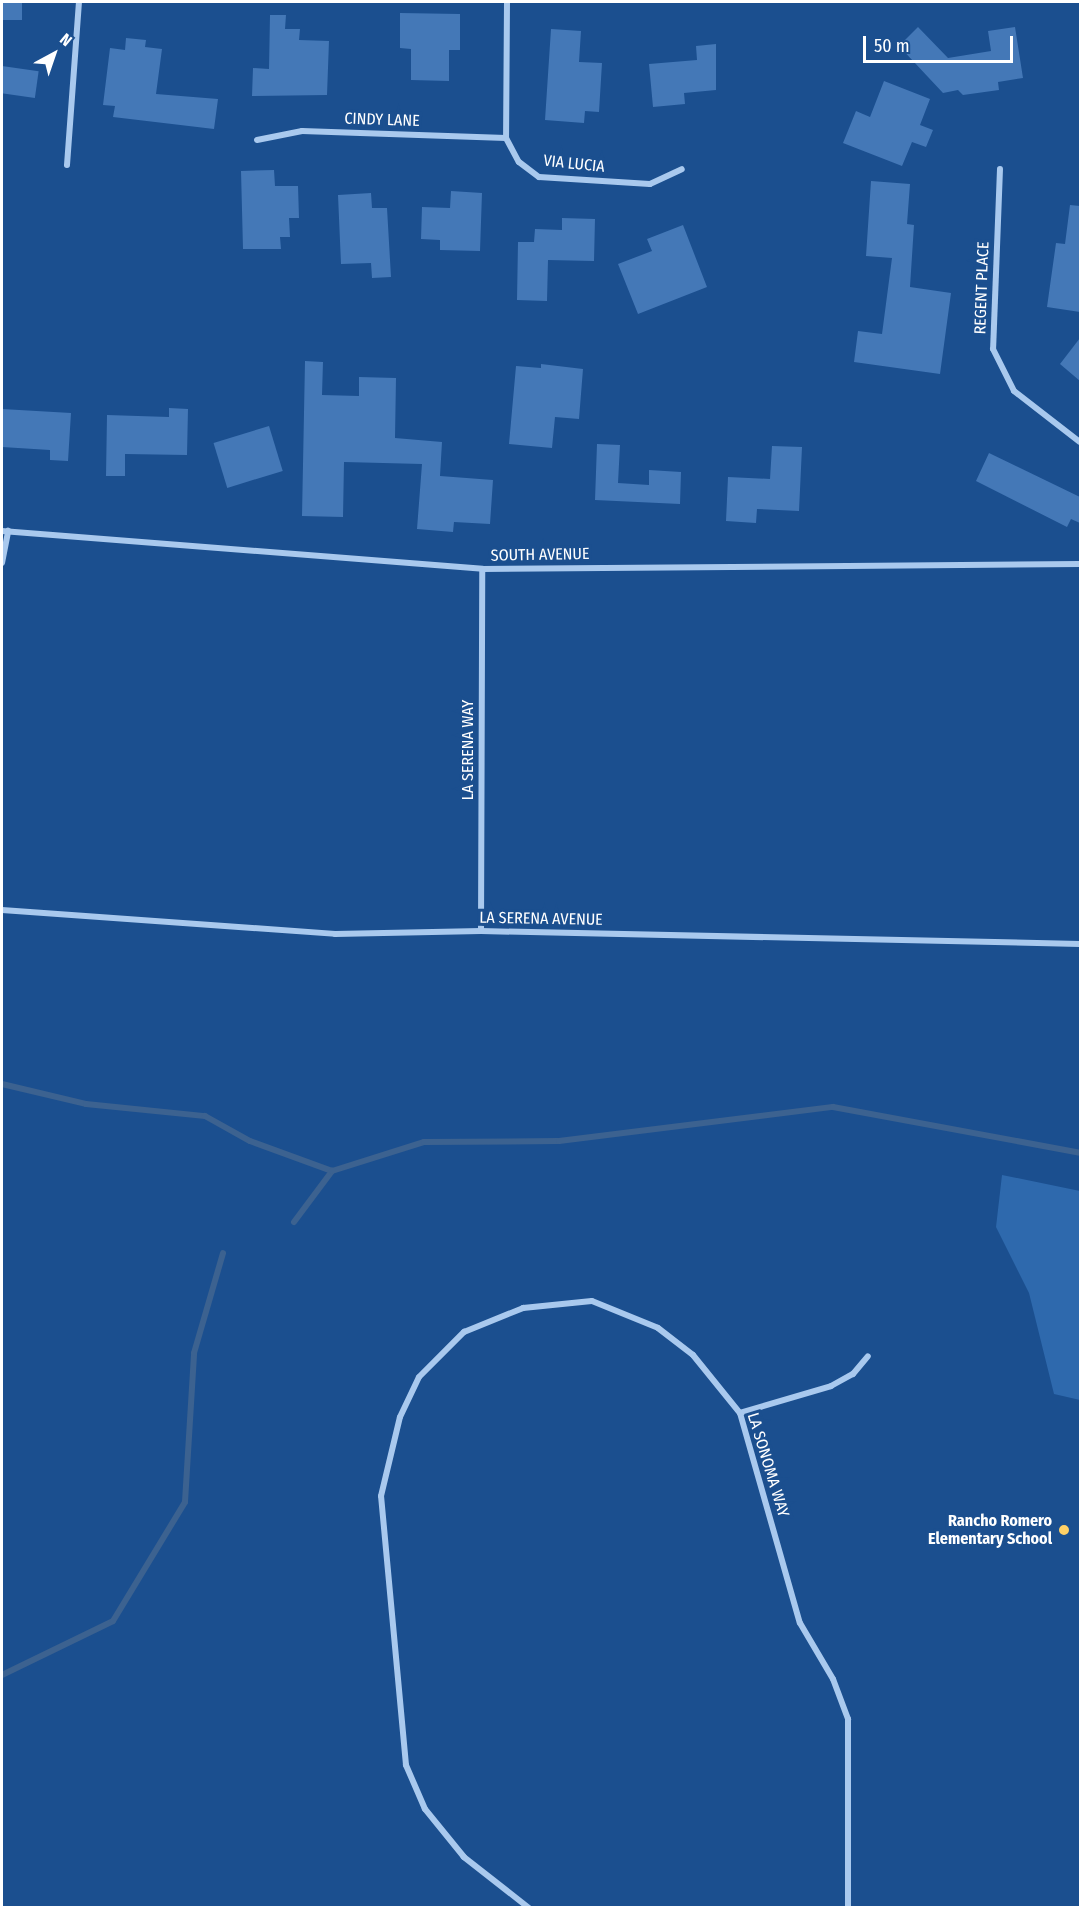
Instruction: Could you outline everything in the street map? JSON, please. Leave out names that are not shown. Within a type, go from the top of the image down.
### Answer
[{"type":"street","points":[[67,165],[79,2]]},
{"type":"street","points":[[506,138],[507,2]]},
{"type":"street","name":"CINDY LANE","points":[[257,140],[302,131],[506,138]]},
{"type":"street","name":"VIA LUCIA","points":[[506,138],[519,162],[539,177],[650,184],[682,169]]},
{"type":"street","name":"REGENT PLACE","points":[[1000,169],[993,348],[1014,392],[1080,442]]},
{"type":"street","points":[[2,563],[5,531]]},
{"type":"street","name":"SOUTH AVENUE","points":[[5,531],[482,569],[1080,564]]},
{"type":"street","name":"LA SERENA WAY","points":[[481,931],[482,569]]},
{"type":"street","name":"LA SERENA AVENUE","points":[[2,910],[335,934],[481,931],[1080,945]]},
{"type":"street","name":"LA SONOMA WAY","points":[[529,1908],[464,1857],[425,1809],[406,1766],[381,1496],[400,1417],[419,1377],[464,1332],[524,1308],[592,1301],[658,1328],[693,1355],[740,1413],[800,1623],[833,1679],[848,1719],[848,1908]]},
{"type":"street","points":[[740,1413],[831,1386],[854,1374],[868,1356]]},
{"type":"shaded area","points":[[1002,1175],[1080,1191],[1080,1400],[1054,1394],[1029,1293],[996,1227]]},
{"type":"building","points":[[2,2],[22,2],[22,20],[2,20]]},
{"type":"building","points":[[400,13],[460,14],[460,50],[449,50],[449,81],[411,80],[411,49],[400,48]]},
{"type":"building","points":[[270,15],[286,15],[285,29],[300,29],[299,40],[329,41],[327,95],[252,96],[253,68],[269,69]]},
{"type":"building","points":[[918,27],[948,58],[991,51],[988,31],[1015,27],[1023,78],[998,82],[999,90],[963,95],[958,90],[943,93],[899,46]]},
{"type":"building","points":[[551,29],[581,31],[579,62],[602,63],[599,112],[585,111],[584,123],[545,120]]},
{"type":"building","points":[[126,38],[146,40],[145,47],[162,49],[156,94],[218,99],[214,129],[113,117],[115,106],[103,105],[110,48],[125,50]]},
{"type":"building","points":[[716,44],[716,90],[684,93],[685,104],[653,107],[649,64],[697,60],[696,46]]},
{"type":"building","points":[[2,66],[39,71],[35,98],[2,93]]},
{"type":"building","points":[[884,81],[930,99],[920,125],[933,130],[926,147],[912,142],[902,166],[843,143],[856,111],[870,117]]},
{"type":"building","points":[[274,170],[275,186],[298,186],[299,218],[289,218],[290,237],[280,237],[281,249],[243,249],[241,171]]},
{"type":"building","points":[[871,181],[910,184],[907,224],[914,225],[910,287],[951,293],[940,374],[854,362],[858,331],[882,334],[892,258],[866,256]]},
{"type":"building","points":[[451,191],[482,193],[480,251],[440,250],[440,240],[421,239],[422,207],[450,208]]},
{"type":"building","points":[[371,193],[372,208],[387,208],[391,277],[372,278],[371,263],[341,264],[338,195]]},
{"type":"building","points":[[1070,205],[1080,206],[1080,312],[1047,307],[1056,243],[1065,244]]},
{"type":"building","points":[[562,218],[595,219],[594,261],[548,260],[547,301],[517,300],[518,242],[534,242],[535,229],[562,230]]},
{"type":"building","points":[[683,225],[707,287],[638,314],[618,264],[652,251],[647,239]]},
{"type":"building","points":[[1080,338],[1080,381],[1060,364]]},
{"type":"building","points":[[305,361],[323,362],[322,395],[359,396],[359,377],[396,378],[395,438],[442,442],[440,476],[493,480],[490,524],[454,522],[453,532],[417,529],[422,464],[344,462],[343,517],[302,516]]},
{"type":"building","points":[[541,364],[583,369],[579,419],[555,417],[552,448],[509,444],[516,366],[541,368]]},
{"type":"building","points":[[169,408],[188,409],[187,455],[125,454],[125,476],[106,476],[107,415],[169,417]]},
{"type":"building","points":[[2,409],[71,413],[68,461],[50,460],[50,450],[2,447]]},
{"type":"building","points":[[269,426],[283,471],[227,488],[214,443]]},
{"type":"building","points":[[597,444],[620,445],[618,483],[649,485],[649,470],[681,472],[680,504],[595,500]]},
{"type":"building","points":[[772,446],[802,447],[799,511],[757,509],[756,523],[726,521],[728,477],[770,479]]},
{"type":"building","points":[[989,453],[1080,497],[1080,523],[1071,519],[1067,527],[976,481]]},
{"type":"waterway","points":[[2,1084],[86,1104],[205,1116],[250,1141],[332,1171]]},
{"type":"waterway","points":[[294,1222],[332,1171],[424,1142],[559,1141],[833,1107],[1080,1153]]},
{"type":"waterway","points":[[2,1675],[113,1621],[185,1502],[194,1353],[223,1253]]},
{"type":"place","name":"Rancho Romero Elementary School","points":[[1064,1530]]}]
